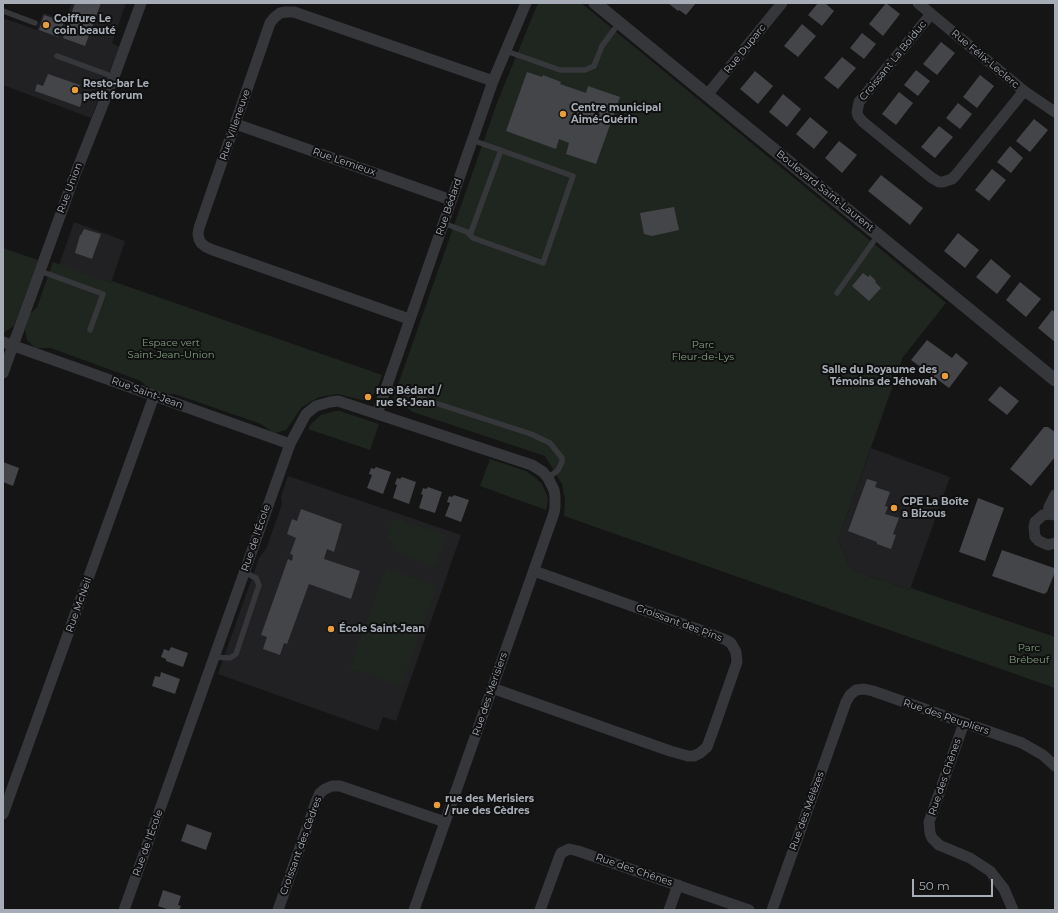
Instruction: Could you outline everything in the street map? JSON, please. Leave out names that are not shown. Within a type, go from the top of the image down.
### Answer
[{"type":"street","name":"Rue Union","points":[[3,373],[8,344],[40,271],[73,180],[114,77],[141,3]]},
{"type":"street","name":"Rue Bédard","points":[[377,414],[493,81],[526,3]]},
{"type":"street","name":"Boulevard Saint-Laurent","points":[[595,3],[1055,380]]},
{"type":"street","name":"Rue Duparc","points":[[707,95],[782,3]]},
{"type":"street","name":"Rue Félix-Leclerc","points":[[918,3],[1024,91],[1055,112]]},
{"type":"street","name":"Rue Villeneuve","points":[[409,319],[213,250],[201,243],[198,234],[199,228],[270,23],[280,14],[294,12],[493,81]]},
{"type":"street","name":"Croissant La Bolduc","points":[[931,14],[859,102],[857,112],[858,116],[863,122],[932,178],[939,182],[943,182],[952,179],[955,176],[1024,91]]},
{"type":"street","name":"Rue Lemieux","points":[[236,124],[451,200]]},
{"type":"street","name":"Rue Saint-Jean","points":[[8,344],[290,444]]},
{"type":"street","name":"Rue McNeil","points":[[3,814],[154,396]]},
{"type":"street","name":"Rue de l'École","points":[[124,910],[290,444],[306,414],[316,406],[323,403],[344,403],[532,465],[543,472],[548,478]]},
{"type":"street","name":"Rue des Merisiers","points":[[414,910],[534,571],[555,507],[554,490],[548,478]]},
{"type":"street","points":[[1055,495],[1049,507],[1052,515],[1039,518],[1034,527],[1036,537],[1043,544],[1048,545],[1055,543]]},
{"type":"street","name":"Croissant des Pins","points":[[492,688],[688,756],[694,756],[700,753],[707,746],[715,725],[737,662],[736,652],[731,643],[716,636],[534,571]]},
{"type":"street","name":"Rue des Peupliers","points":[[842,711],[850,695],[856,690],[872,690],[1022,743],[1044,755],[1055,766]]},
{"type":"street","name":"Rue des Mélèzes","points":[[772,910],[842,711]]},
{"type":"street","name":"Rue des Chênes","points":[[964,723],[930,822],[930,833],[932,838],[939,845],[970,858],[990,871],[1004,889],[1013,910]]},
{"type":"street","name":"Croissant des Cèdres","points":[[278,910],[316,802],[320,793],[325,789],[332,786],[340,786],[445,822]]},
{"type":"street","name":"Rue des Chênes","points":[[540,910],[561,853],[569,849],[577,850],[749,910]]},
{"type":"street","points":[[669,910],[678,885]]},
{"type":"lane","points":[[3,11],[35,23]]},
{"type":"lane","points":[[506,51],[560,70],[585,70],[594,66],[602,46],[619,23]]},
{"type":"lane","points":[[57,56],[114,77]]},
{"type":"lane","points":[[443,224],[467,232],[473,238],[543,263],[574,176],[472,140]]},
{"type":"lane","points":[[470,235],[501,150]]},
{"type":"lane","points":[[837,293],[878,235]]},
{"type":"lane","points":[[40,271],[103,294],[90,330]]},
{"type":"lane","points":[[386,387],[531,434],[550,443],[562,458],[562,462],[558,470],[548,478]]},
{"type":"lane","points":[[214,658],[230,658],[236,654],[259,585],[256,578],[244,572]]},
{"type":"shaded area","points":[[72,3],[126,3],[112,43],[119,47],[91,118],[3,85],[3,18],[37,30],[43,13],[65,20]]},
{"type":"shaded area","points":[[74,222],[125,241],[111,283],[59,265]]},
{"type":"shaded area","name":"CPE La Boîte a Bizous","points":[[871,448],[950,477],[910,590],[853,571],[850,568],[838,540]]},
{"type":"shaded area","name":"École Saint-Jean","points":[[288,476],[461,535],[396,721],[383,717],[378,731],[218,674],[259,558],[266,549],[282,504],[281,496]]},
{"type":"green space","name":"Parc Fleur-de-Lys","points":[[538,3],[581,3],[946,303],[903,357],[838,540],[850,568],[853,571],[910,590],[911,588],[1055,637],[1055,688],[564,516],[565,500],[562,484],[545,456],[413,412],[393,399],[497,103]]},
{"type":"green space","points":[[3,248],[38,260],[14,326],[3,333]]},
{"type":"green space","name":"Espace vert Saint-Jean-Union","points":[[53,262],[382,375],[377,389],[372,397],[366,400],[338,394],[319,397],[302,407],[286,430],[275,433],[261,424],[175,394],[163,394],[148,388],[141,381],[51,348],[35,348],[27,340],[25,330],[30,314],[37,307]]},
{"type":"green space","points":[[340,411],[379,424],[370,450],[308,429],[321,415]]},
{"type":"green space","points":[[490,459],[526,471],[537,479],[542,484],[547,495],[548,501],[546,510],[480,486]]},
{"type":"green space","points":[[397,519],[404,520],[407,525],[413,527],[415,524],[446,535],[435,567],[397,552],[391,540],[386,538],[392,521]]},
{"type":"green space","points":[[386,568],[437,586],[401,686],[350,668]]},
{"type":"building","points":[[75,3],[101,3],[85,46],[63,38]]},
{"type":"building","points":[[668,3],[696,3],[686,15]]},
{"type":"building","points":[[818,3],[825,3],[834,11],[822,26],[808,15]]},
{"type":"building","points":[[886,3],[900,14],[883,36],[869,24]]},
{"type":"building","points":[[44,15],[64,22],[58,37],[39,30]]},
{"type":"building","points":[[802,24],[816,36],[798,57],[784,46]]},
{"type":"building","points":[[862,33],[876,44],[864,59],[850,48]]},
{"type":"building","points":[[941,42],[955,53],[937,75],[923,64]]},
{"type":"building","points":[[842,57],[856,68],[838,89],[824,78]]},
{"type":"building","points":[[916,70],[930,81],[918,96],[904,85]]},
{"type":"building","points":[[755,71],[773,86],[758,104],[740,89]]},
{"type":"building","name":"Centre municipal Aimé-Guérin","points":[[527,72],[542,77],[543,75],[561,82],[560,84],[586,93],[588,86],[620,97],[596,164],[566,154],[569,143],[559,139],[556,149],[506,131]]},
{"type":"building","points":[[48,74],[80,85],[77,93],[84,95],[80,107],[35,91],[37,84],[43,86]]},
{"type":"building","points":[[980,75],[994,86],[977,108],[963,97]]},
{"type":"building","points":[[899,92],[913,103],[896,125],[882,114]]},
{"type":"building","points":[[783,94],[801,109],[787,127],[769,112]]},
{"type":"building","points":[[958,103],[972,114],[960,129],[946,118]]},
{"type":"building","points":[[810,117],[828,132],[814,149],[796,134]]},
{"type":"building","points":[[1034,119],[1048,130],[1030,152],[1016,141]]},
{"type":"building","points":[[939,126],[953,137],[935,158],[921,147]]},
{"type":"building","points":[[839,141],[857,155],[842,173],[825,158]]},
{"type":"building","points":[[1010,146],[1023,158],[1011,173],[997,162]]},
{"type":"building","points":[[992,169],[1006,180],[989,201],[975,190]]},
{"type":"building","points":[[881,175],[923,208],[910,225],[868,191]]},
{"type":"building","points":[[674,207],[679,230],[652,236],[644,234],[640,213]]},
{"type":"building","points":[[84,229],[101,234],[92,259],[75,253],[80,235]]},
{"type":"building","points":[[958,233],[979,250],[965,268],[944,251]]},
{"type":"building","points":[[991,259],[1011,276],[997,294],[976,277]]},
{"type":"building","points":[[863,273],[868,277],[870,275],[881,288],[869,301],[852,286]]},
{"type":"building","points":[[1020,282],[1041,299],[1026,317],[1006,300]]},
{"type":"building","points":[[1052,310],[1055,312],[1055,342],[1038,328]]},
{"type":"building","name":"Salle du Royaume des Témoins de Jéhovah","points":[[927,340],[952,358],[956,353],[968,363],[949,388],[911,360]]},
{"type":"building","points":[[1000,386],[1019,401],[1007,415],[988,400]]},
{"type":"building","points":[[1044,427],[1048,427],[1055,432],[1055,457],[1031,486],[1010,469]]},
{"type":"building","points":[[3,462],[19,468],[13,486],[3,482]]},
{"type":"building","points":[[376,467],[391,472],[383,494],[367,488],[372,475],[369,474],[371,468],[374,469]]},
{"type":"building","points":[[402,477],[416,482],[409,504],[393,498],[397,485],[395,484],[397,478],[400,479]]},
{"type":"building","points":[[867,479],[877,482],[875,487],[890,492],[885,506],[888,507],[885,514],[899,518],[893,534],[896,535],[891,549],[848,531]]},
{"type":"building","points":[[428,487],[442,492],[435,513],[419,508],[423,495],[421,494],[423,488],[426,489]]},
{"type":"building","points":[[454,495],[469,500],[461,522],[445,516],[450,503],[447,502],[449,496],[452,497]]},
{"type":"building","points":[[978,498],[1004,508],[985,561],[959,552]]},
{"type":"building","points":[[301,509],[342,524],[334,552],[327,549],[324,559],[360,571],[351,599],[309,584],[287,644],[284,643],[280,655],[263,649],[267,637],[261,635],[288,559],[292,561],[293,555],[290,554],[296,538],[287,534],[292,519],[297,521]]},
{"type":"building","points":[[1002,550],[1054,568],[1055,572],[1047,592],[1044,594],[992,576]]},
{"type":"building","points":[[171,647],[188,653],[183,667],[166,661],[166,659],[161,657],[164,649],[169,651]]},
{"type":"building","points":[[161,672],[180,679],[175,694],[152,686],[155,676],[160,677]]},
{"type":"building","points":[[187,824],[212,833],[206,850],[181,841]]},
{"type":"building","points":[[163,890],[181,896],[178,905],[181,906],[179,910],[170,910],[158,906]]},
{"type":"place","name":"Coiffure Le coin beauté","points":[[46,25]]},
{"type":"place","name":"Resto-bar Le petit forum","points":[[75,90]]},
{"type":"place","name":"Centre municipal Aimé-Guérin","points":[[563,114]]},
{"type":"place","name":"Salle du Royaume des Témoins de Jéhovah","points":[[945,376]]},
{"type":"place","name":"rue Bédard / rue St-Jean","points":[[368,397]]},
{"type":"place","name":"CPE La Boîte a Bizous","points":[[894,508]]},
{"type":"place","name":"École Saint-Jean","points":[[331,629]]},
{"type":"place","name":"rue des Merisiers / rue des Cèdres","points":[[437,805]]},
{"type":"park label","name":"Parc Brébeuf","points":[[1029,654]]}]
